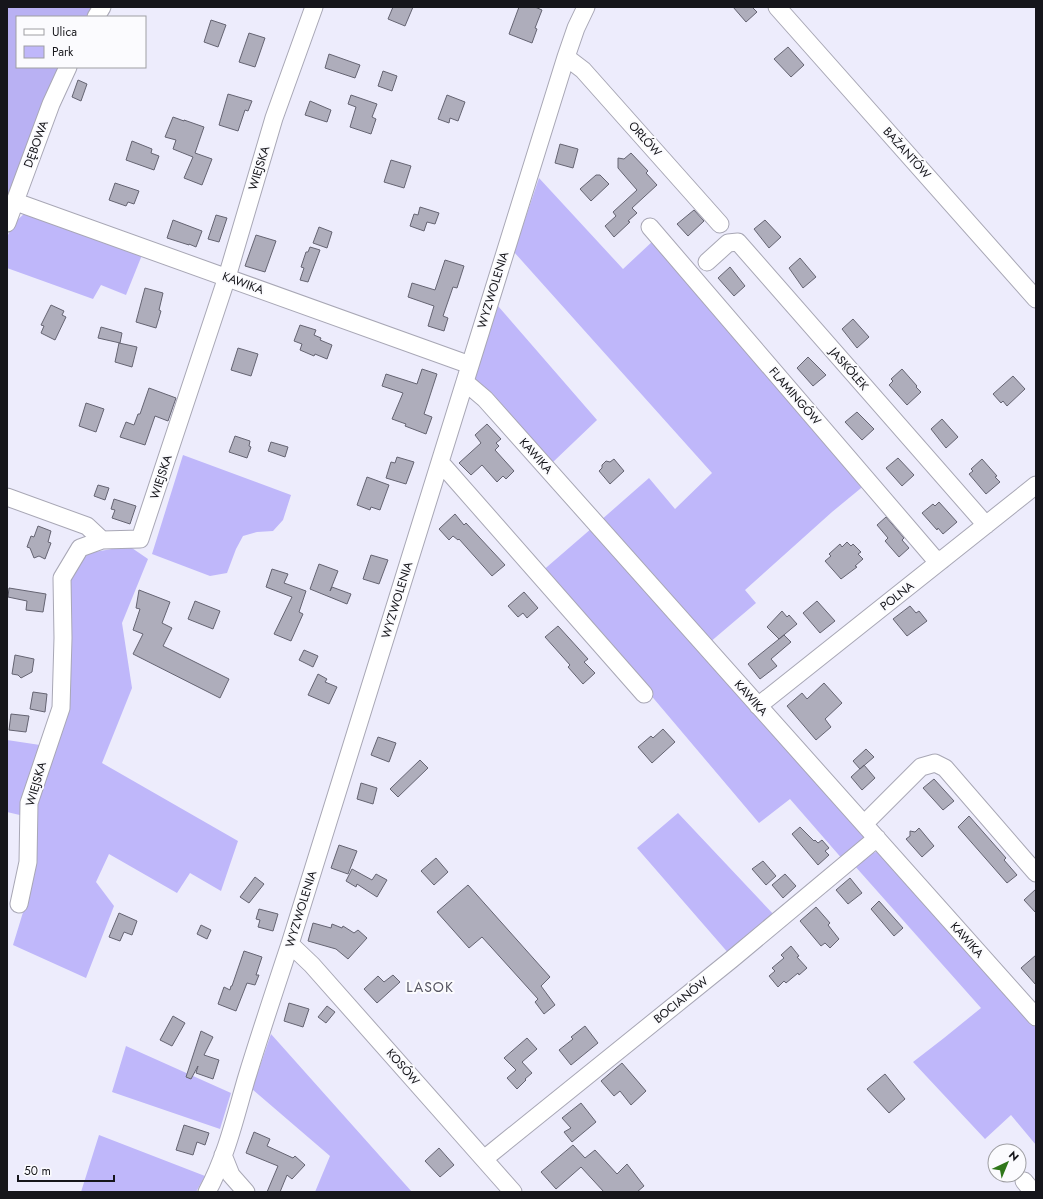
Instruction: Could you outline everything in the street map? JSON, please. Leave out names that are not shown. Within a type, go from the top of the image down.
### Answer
[{"type":"street","points":[[97,16],[102,7]]},
{"type":"street","name":"WIEJSKA","points":[[19,904],[28,862],[29,803],[61,708],[63,638],[62,578],[80,548],[102,540],[140,539],[227,277],[274,118],[314,7]]},
{"type":"street","name":"WYZWOLENIA","points":[[207,1192],[217,1172],[223,1155],[566,57],[576,28],[586,7]]},
{"type":"street","name":"BAŻANTÓW","points":[[777,7],[1036,299]]},
{"type":"street","name":"ORŁÓW","points":[[566,57],[583,70],[720,224]]},
{"type":"street","name":"DĘBOWA","points":[[7,223],[51,104],[68,68]]},
{"type":"street","name":"KAWIKA","points":[[16,202],[470,365]]},
{"type":"street","name":"FLAMINGÓW","points":[[650,227],[934,558],[942,560]]},
{"type":"street","name":"JASKÓŁEK","points":[[706,262],[728,243],[738,242],[986,525]]},
{"type":"street","name":"KAWIKA","points":[[465,382],[485,399],[1036,1017]]},
{"type":"street","points":[[440,462],[644,694]]},
{"type":"street","name":"POLNA","points":[[758,706],[1036,485]]},
{"type":"street","points":[[7,497],[87,526],[102,540]]},
{"type":"street","points":[[864,824],[921,766],[935,763],[944,768],[1036,873]]},
{"type":"street","name":"BOCIANÓW","points":[[484,1158],[749,945],[877,838]]},
{"type":"street","name":"KOSÓW","points":[[290,944],[312,965],[513,1192]]},
{"type":"street","points":[[223,1155],[231,1175],[246,1192]]},
{"type":"green space","points":[[539,178],[623,269],[654,240],[866,484],[832,512],[745,590],[756,603],[709,643],[600,521],[649,478],[675,509],[712,473],[514,252]]},
{"type":"green space","points":[[25,213],[144,250],[126,295],[101,285],[93,299],[7,268],[7,237],[14,223]]},
{"type":"green space","points":[[498,306],[597,420],[552,463],[474,379]]},
{"type":"green space","points":[[183,455],[291,495],[283,520],[273,531],[257,532],[243,536],[236,549],[227,573],[210,576],[152,554]]},
{"type":"green space","points":[[592,528],[869,838],[844,861],[790,799],[759,823],[649,693],[540,573]]},
{"type":"green space","points":[[129,546],[148,559],[122,623],[132,688],[102,763],[238,841],[221,891],[190,873],[177,893],[109,854],[96,882],[114,906],[86,978],[13,945],[35,873],[34,803],[69,709],[69,581],[83,554]]},
{"type":"green space","points":[[7,740],[40,745],[24,816],[7,812]]},
{"type":"green space","points":[[678,813],[776,917],[730,955],[637,848]]},
{"type":"green space","points":[[879,851],[1036,1028],[1036,1145],[1011,1115],[985,1139],[913,1062],[981,1008],[854,865],[867,855]]},
{"type":"green space","points":[[271,1034],[412,1192],[315,1192],[330,1156],[252,1089]]},
{"type":"green space","points":[[126,1046],[231,1093],[220,1129],[112,1092]]},
{"type":"green space","points":[[99,1135],[205,1176],[196,1192],[81,1192]]},
{"type":"shaded area","points":[[7,7],[92,7],[87,16],[16,16],[16,68],[60,68],[7,206]]},
{"type":"building","points":[[393,7],[413,7],[405,26],[388,19]]},
{"type":"building","points":[[519,7],[535,7],[542,10],[535,28],[537,29],[532,43],[509,34]]},
{"type":"building","points":[[733,7],[752,7],[757,12],[746,22]]},
{"type":"building","points":[[211,20],[226,25],[218,47],[204,42]]},
{"type":"building","points":[[249,33],[265,38],[255,67],[239,62]]},
{"type":"building","points":[[788,47],[804,65],[791,77],[774,59]]},
{"type":"building","points":[[329,54],[360,65],[355,78],[325,68]]},
{"type":"building","points":[[383,71],[397,76],[392,91],[378,86]]},
{"type":"building","points":[[78,80],[87,84],[81,101],[72,97]]},
{"type":"building","points":[[228,94],[252,101],[248,111],[245,110],[238,131],[219,125]]},
{"type":"building","points":[[351,95],[377,104],[372,117],[376,119],[371,134],[350,127],[356,107],[348,104]]},
{"type":"building","points":[[447,95],[465,102],[458,121],[450,118],[449,123],[438,119]]},
{"type":"building","points":[[310,101],[331,110],[327,122],[305,115]]},
{"type":"building","points":[[173,117],[204,127],[195,153],[212,159],[202,185],[184,178],[193,157],[173,149],[176,140],[165,137]]},
{"type":"building","points":[[132,141],[152,149],[151,153],[159,156],[154,170],[126,160]]},
{"type":"building","points":[[560,144],[578,149],[573,168],[555,163]]},
{"type":"building","points":[[631,153],[648,171],[646,173],[657,185],[632,208],[637,213],[614,237],[605,226],[616,216],[613,212],[637,190],[618,168],[618,158],[624,159]]},
{"type":"building","points":[[391,160],[411,166],[404,188],[384,182]]},
{"type":"building","points":[[596,175],[600,175],[609,184],[591,201],[580,189]]},
{"type":"building","points":[[115,183],[139,191],[134,204],[128,202],[126,206],[109,200]]},
{"type":"building","points":[[420,207],[439,213],[435,224],[427,222],[424,231],[410,226],[414,214],[418,215]]},
{"type":"building","points":[[694,210],[704,221],[688,236],[677,224]]},
{"type":"building","points":[[216,215],[227,218],[219,242],[208,239]]},
{"type":"building","points":[[173,220],[202,231],[196,247],[167,238]]},
{"type":"building","points":[[765,220],[781,237],[769,248],[754,229]]},
{"type":"building","points":[[319,227],[332,232],[327,248],[313,243]]},
{"type":"building","points":[[256,235],[276,241],[265,272],[245,266]]},
{"type":"building","points":[[310,247],[320,250],[308,282],[300,280],[304,268],[301,267],[306,252],[308,252]]},
{"type":"building","points":[[800,258],[816,277],[803,288],[789,268]]},
{"type":"building","points":[[445,260],[464,266],[457,288],[453,287],[443,316],[448,318],[444,331],[428,326],[434,306],[408,297],[412,283],[435,290]]},
{"type":"building","points":[[730,267],[745,286],[734,296],[718,278]]},
{"type":"building","points":[[145,288],[163,293],[159,310],[161,311],[156,328],[136,322]]},
{"type":"building","points":[[51,305],[64,311],[62,315],[66,317],[55,340],[41,333],[44,326],[41,325]]},
{"type":"building","points":[[853,319],[869,337],[857,348],[842,329]]},
{"type":"building","points":[[300,325],[316,330],[314,335],[321,338],[320,340],[332,345],[327,359],[315,354],[314,356],[300,350],[302,344],[294,341]]},
{"type":"building","points":[[101,327],[122,333],[120,343],[98,338]]},
{"type":"building","points":[[119,343],[137,347],[132,367],[115,362]]},
{"type":"building","points":[[238,348],[258,354],[251,376],[231,370]]},
{"type":"building","points":[[808,357],[826,375],[813,386],[797,368]]},
{"type":"building","points":[[422,369],[437,374],[424,414],[432,417],[426,434],[392,419],[403,393],[382,386],[386,374],[417,384]]},
{"type":"building","points":[[902,369],[921,392],[907,405],[889,385],[893,381],[891,379]]},
{"type":"building","points":[[1013,376],[1025,389],[1007,406],[1003,401],[1001,403],[993,394]]},
{"type":"building","points":[[149,388],[176,398],[168,421],[155,416],[145,445],[120,437],[126,422],[134,425],[138,414],[140,414]]},
{"type":"building","points":[[86,403],[104,409],[96,432],[79,426]]},
{"type":"building","points":[[857,412],[874,429],[862,440],[845,422]]},
{"type":"building","points":[[942,419],[958,437],[946,448],[931,429]]},
{"type":"building","points":[[487,424],[501,439],[496,443],[499,446],[495,450],[514,471],[506,479],[503,476],[497,482],[482,465],[471,475],[459,463],[481,443],[475,435]]},
{"type":"building","points":[[235,436],[250,441],[249,446],[251,447],[247,458],[229,452]]},
{"type":"building","points":[[271,442],[288,447],[285,457],[268,451]]},
{"type":"building","points":[[397,457],[414,462],[406,484],[386,478],[391,462],[395,463]]},
{"type":"building","points":[[898,458],[914,475],[902,486],[886,468]]},
{"type":"building","points":[[614,459],[624,471],[610,484],[599,471],[606,461],[610,462]]},
{"type":"building","points":[[982,459],[997,476],[995,477],[1000,482],[986,494],[969,474],[973,471],[971,469]]},
{"type":"building","points":[[367,477],[389,485],[380,510],[371,507],[370,510],[357,505]]},
{"type":"building","points":[[98,485],[109,488],[105,500],[94,496]]},
{"type":"building","points":[[114,499],[136,506],[130,524],[112,518],[115,510],[111,509]]},
{"type":"building","points":[[939,502],[957,522],[943,534],[938,528],[937,530],[922,513],[933,504],[935,506]]},
{"type":"building","points":[[455,514],[464,525],[466,523],[505,565],[492,576],[459,539],[458,540],[453,536],[449,540],[439,529]]},
{"type":"building","points":[[886,517],[904,538],[902,540],[909,548],[899,557],[885,541],[888,538],[877,525]]},
{"type":"building","points":[[38,526],[51,531],[48,542],[51,543],[45,559],[39,556],[34,558],[30,548],[27,547],[31,536],[34,537]]},
{"type":"building","points":[[847,542],[851,546],[853,544],[861,552],[858,554],[863,559],[855,566],[857,567],[841,579],[825,561],[831,556],[829,554],[840,544],[842,547]]},
{"type":"building","points":[[371,555],[388,560],[379,584],[363,579]]},
{"type":"building","points":[[319,564],[338,571],[330,591],[332,587],[351,594],[347,604],[310,589]]},
{"type":"building","points":[[272,569],[288,574],[284,583],[306,591],[299,612],[303,614],[291,641],[274,634],[292,597],[266,587]]},
{"type":"building","points":[[9,588],[46,594],[43,612],[26,610],[27,601],[8,597]]},
{"type":"building","points":[[139,590],[170,602],[162,623],[172,628],[163,646],[229,679],[220,698],[133,654],[143,634],[133,630],[140,609],[136,608]]},
{"type":"building","points":[[524,592],[538,608],[527,618],[523,613],[518,617],[508,606]]},
{"type":"building","points":[[195,601],[220,611],[213,629],[188,619]]},
{"type":"building","points":[[817,601],[835,621],[820,633],[803,613]]},
{"type":"building","points":[[910,606],[916,613],[919,611],[927,621],[907,636],[893,619]]},
{"type":"building","points":[[782,611],[787,617],[789,615],[797,624],[779,639],[767,627]]},
{"type":"building","points":[[558,626],[588,659],[584,662],[595,673],[583,684],[568,667],[570,665],[545,637]]},
{"type":"building","points":[[784,635],[791,642],[771,659],[777,666],[760,679],[748,664]]},
{"type":"building","points":[[304,650],[318,656],[313,667],[299,660]]},
{"type":"building","points":[[15,655],[34,659],[32,672],[21,678],[18,675],[12,674]]},
{"type":"building","points":[[318,674],[327,679],[325,682],[337,687],[329,704],[308,695]]},
{"type":"building","points":[[824,683],[842,703],[825,719],[831,727],[816,740],[787,706],[802,693],[807,699]]},
{"type":"building","points":[[33,692],[47,694],[45,712],[30,709]]},
{"type":"building","points":[[11,714],[29,716],[26,732],[9,730]]},
{"type":"building","points":[[663,729],[675,742],[652,763],[638,747],[651,736],[653,738]]},
{"type":"building","points":[[378,737],[396,743],[389,762],[371,755]]},
{"type":"building","points":[[866,749],[874,757],[860,769],[853,761]]},
{"type":"building","points":[[420,760],[428,768],[398,797],[390,789]]},
{"type":"building","points":[[864,765],[875,778],[862,790],[851,777]]},
{"type":"building","points":[[934,779],[954,801],[943,810],[923,788]]},
{"type":"building","points":[[361,783],[377,788],[373,804],[357,799]]},
{"type":"building","points":[[969,816],[1006,858],[1004,860],[1017,875],[1007,883],[958,827]]},
{"type":"building","points":[[800,827],[814,841],[815,840],[818,843],[822,840],[829,848],[825,851],[829,855],[818,865],[792,834]]},
{"type":"building","points":[[919,828],[934,846],[922,857],[906,839],[910,836],[910,831],[915,832]]},
{"type":"building","points":[[339,845],[357,851],[348,874],[331,868]]},
{"type":"building","points":[[436,858],[448,872],[434,885],[421,871]]},
{"type":"building","points":[[763,861],[776,876],[766,885],[752,869]]},
{"type":"building","points":[[352,869],[372,880],[376,874],[387,880],[377,897],[357,884],[356,887],[346,881]]},
{"type":"building","points":[[785,874],[796,886],[783,898],[772,885]]},
{"type":"building","points":[[255,877],[264,884],[249,903],[240,897]]},
{"type":"building","points":[[850,878],[862,893],[848,904],[836,890]]},
{"type":"building","points":[[468,885],[550,977],[541,986],[555,1005],[544,1014],[535,1002],[538,999],[482,937],[469,948],[437,912]]},
{"type":"building","points":[[1036,889],[1036,913],[1024,900]]},
{"type":"building","points":[[879,901],[903,928],[894,936],[871,909]]},
{"type":"building","points":[[816,907],[830,923],[828,925],[839,939],[830,948],[825,943],[821,946],[800,921]]},
{"type":"building","points":[[259,909],[278,914],[273,931],[258,927],[260,920],[256,919]]},
{"type":"building","points":[[119,913],[137,921],[132,935],[124,932],[120,941],[109,937]]},
{"type":"building","points":[[313,923],[331,928],[332,924],[342,928],[343,926],[354,933],[358,930],[367,938],[348,959],[336,949],[308,941]]},
{"type":"building","points":[[201,925],[211,930],[207,939],[197,934]]},
{"type":"building","points":[[791,946],[799,956],[797,957],[807,968],[786,983],[784,981],[778,987],[769,976],[775,971],[772,968],[784,958],[781,955]]},
{"type":"building","points":[[244,951],[262,957],[256,975],[259,975],[255,985],[247,983],[236,1011],[218,1004],[224,987],[230,990],[232,986]]},
{"type":"building","points":[[1036,955],[1036,985],[1021,968]]},
{"type":"building","points":[[393,975],[400,982],[377,1003],[364,989],[378,976],[384,982]]},
{"type":"building","points":[[289,1003],[309,1009],[303,1027],[284,1021]]},
{"type":"building","points":[[327,1006],[335,1012],[326,1023],[318,1017]]},
{"type":"building","points":[[173,1016],[185,1023],[172,1046],[160,1040]]},
{"type":"building","points":[[585,1026],[598,1043],[571,1065],[559,1050],[573,1039],[571,1037]]},
{"type":"building","points":[[201,1031],[213,1037],[204,1055],[219,1060],[213,1079],[196,1073],[198,1066],[191,1079],[186,1077]]},
{"type":"building","points":[[527,1038],[537,1049],[522,1062],[532,1073],[517,1089],[507,1078],[516,1070],[504,1058]]},
{"type":"building","points":[[622,1063],[646,1091],[631,1105],[620,1091],[614,1096],[601,1081]]},
{"type":"building","points":[[885,1074],[905,1099],[889,1113],[867,1089]]},
{"type":"building","points":[[581,1103],[596,1122],[572,1142],[564,1132],[571,1128],[562,1118]]},
{"type":"building","points":[[184,1125],[209,1133],[205,1145],[197,1142],[193,1155],[176,1150]]},
{"type":"building","points":[[254,1132],[270,1139],[267,1146],[293,1158],[295,1156],[305,1165],[292,1179],[287,1175],[280,1192],[267,1192],[278,1166],[246,1153]]},
{"type":"building","points":[[573,1145],[585,1158],[595,1150],[617,1174],[627,1164],[644,1186],[637,1192],[604,1192],[581,1167],[556,1189],[541,1172]]},
{"type":"building","points":[[439,1148],[454,1165],[440,1177],[425,1161]]},
{"type":"district","name":"LASOK","points":[[430,987]]}]
